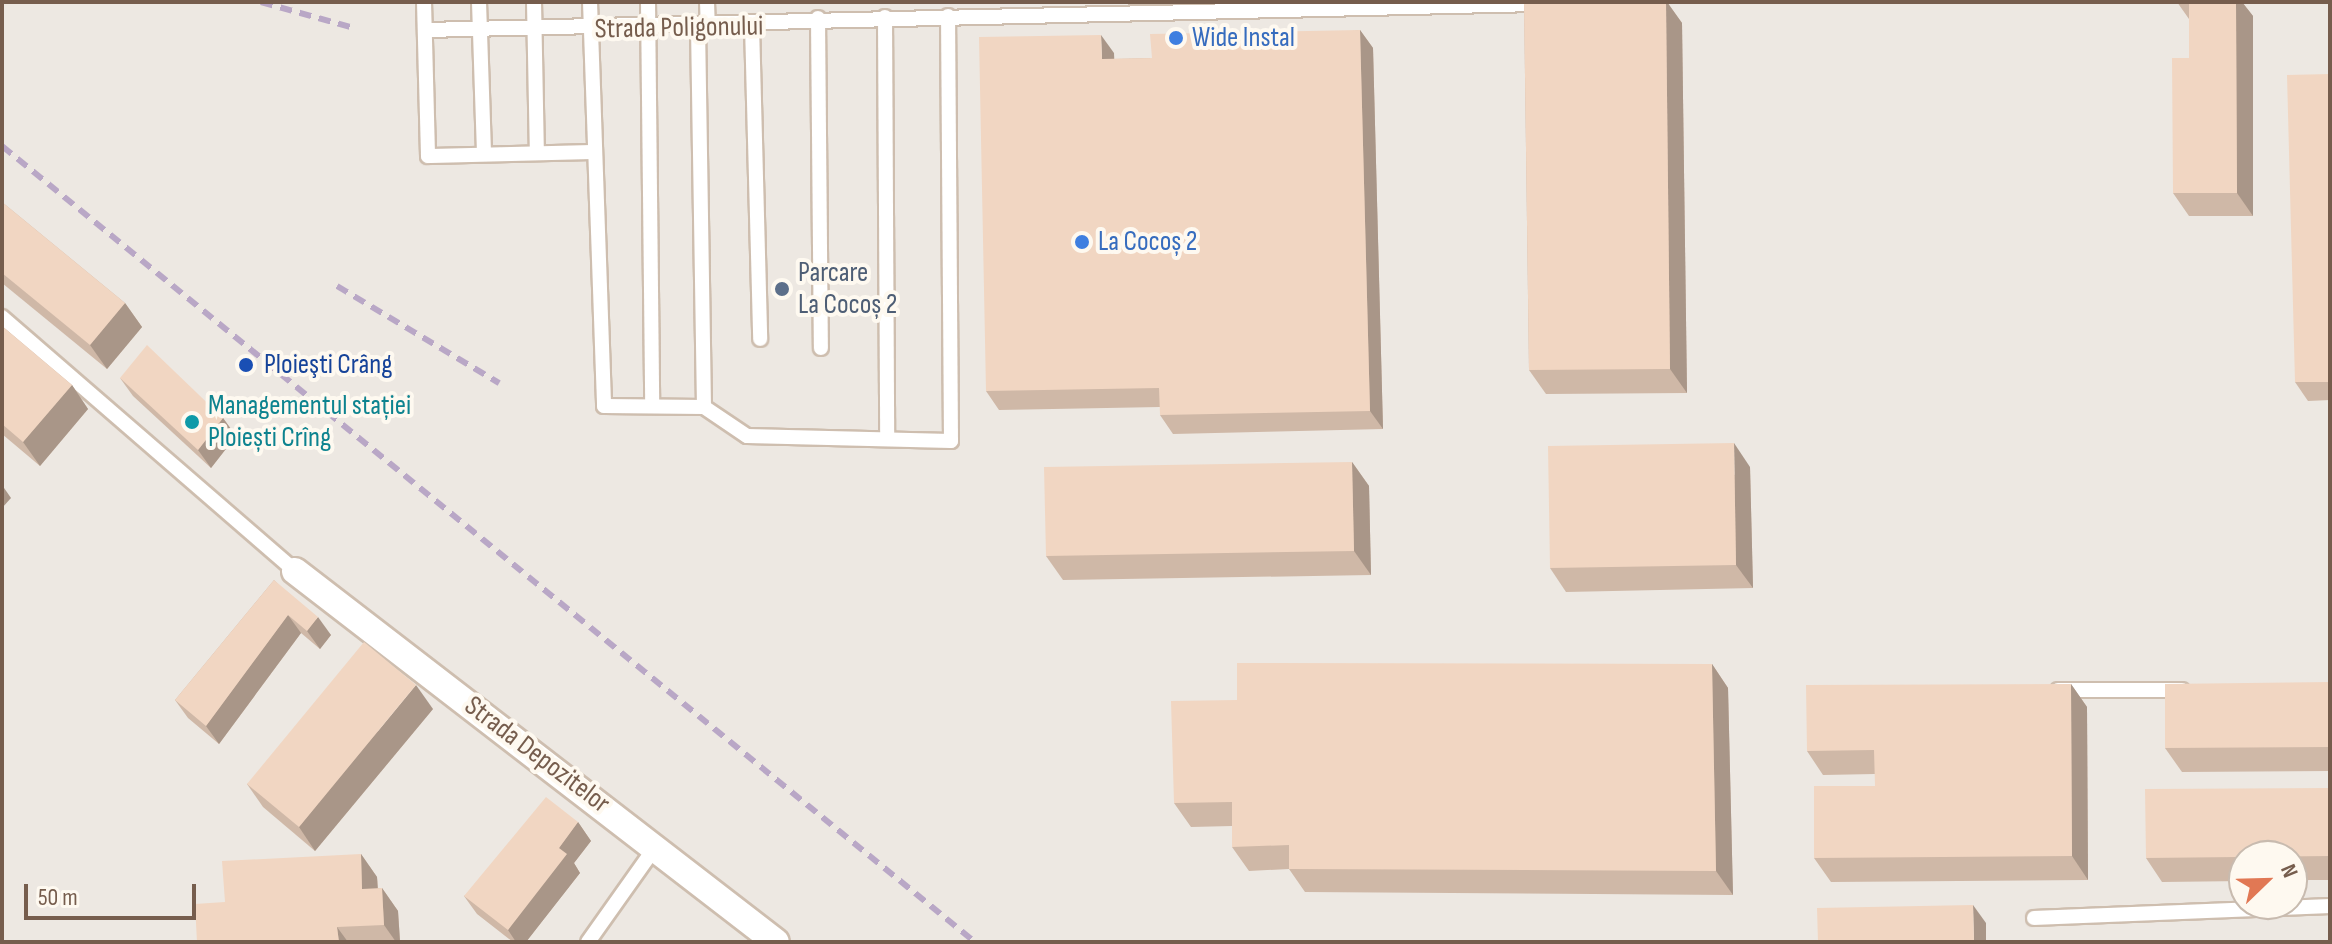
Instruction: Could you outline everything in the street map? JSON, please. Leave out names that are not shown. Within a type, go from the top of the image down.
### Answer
[{"type":"street","name":"Strada Depozitelor","points":[[295,571],[656,846],[776,942]]},
{"type":"lane","points":[[424,2],[428,156],[595,152]]},
{"type":"lane","points":[[479,2],[484,154]]},
{"type":"lane","points":[[534,2],[537,153]]},
{"type":"lane","points":[[590,2],[604,406],[704,407],[747,436],[951,441],[948,16]]},
{"type":"lane","points":[[648,2],[652,405]]},
{"type":"lane","points":[[704,407],[703,26],[707,2]]},
{"type":"lane","name":"Strada Poligonului","points":[[425,30],[752,25],[818,18],[1557,3]]},
{"type":"lane","points":[[885,17],[887,439]]},
{"type":"lane","points":[[818,18],[821,348]]},
{"type":"lane","points":[[752,25],[760,339]]},
{"type":"lane","points":[[2,317],[295,571]]},
{"type":"lane","points":[[2044,690],[2203,690]]},
{"type":"lane","points":[[588,942],[656,846]]},
{"type":"lane","points":[[2034,918],[2330,906]]},
{"type":"shaded area","points":[[2,2],[2330,2],[2330,942],[2,942]]},
{"type":"building","points":[[1524,2],[1666,2],[1670,369],[1529,370]]},
{"type":"building","points":[[2189,2],[2236,2],[2237,193],[2173,193],[2172,58],[2189,58]]},
{"type":"building","points":[[1360,30],[1370,411],[1160,415],[1159,388],[986,391],[979,37],[1101,35],[1102,59],[1152,58],[1150,34]]},
{"type":"building","points":[[2330,74],[2330,382],[2295,382],[2287,75]]},
{"type":"building","points":[[2,202],[125,303],[90,345],[2,273]]},
{"type":"building","points":[[2,326],[72,385],[23,442],[2,424]]},
{"type":"building","name":"Managementul stației Ploiești Crîng","points":[[147,345],[223,418],[198,450],[120,378]]},
{"type":"building","points":[[1734,443],[1736,565],[1550,568],[1548,446]]},
{"type":"building","points":[[1352,462],[1354,551],[1046,556],[1044,467]]},
{"type":"building","points":[[274,580],[318,617],[307,631],[288,615],[206,726],[175,700]]},
{"type":"building","points":[[364,642],[416,685],[299,827],[247,784]]},
{"type":"building","points":[[1237,663],[1712,664],[1716,871],[1289,869],[1289,845],[1232,847],[1232,802],[1174,803],[1171,701],[1237,700]]},
{"type":"building","points":[[2330,682],[2330,747],[2165,748],[2165,684]]},
{"type":"building","points":[[2071,684],[2072,856],[1814,858],[1814,786],[1875,786],[1874,750],[1807,751],[1806,685]]},
{"type":"building","points":[[2330,788],[2330,856],[2308,856],[2308,840],[2228,840],[2228,857],[2146,858],[2145,789]]},
{"type":"building","points":[[546,797],[578,822],[559,848],[567,854],[508,930],[464,896]]},
{"type":"building","points":[[361,854],[362,889],[382,888],[384,925],[337,927],[339,942],[197,942],[195,904],[225,902],[222,861]]},
{"type":"building","points":[[1973,905],[1974,942],[1818,942],[1817,908]]},
{"type":"railway","points":[[261,2],[354,28]]},
{"type":"railway","points":[[2,146],[975,942]]},
{"type":"railway","points":[[337,286],[499,383]]},
{"type":"place","name":"Wide Instal","points":[[1176,38]]},
{"type":"place","name":"La Cocoș 2","points":[[1082,242]]},
{"type":"place","name":"Parcare La Cocoș 2","points":[[782,289]]},
{"type":"place","name":"Ploieşti Crâng","points":[[246,365]]},
{"type":"place","name":"Managementul stației Ploiești Crîng","points":[[192,422]]}]
